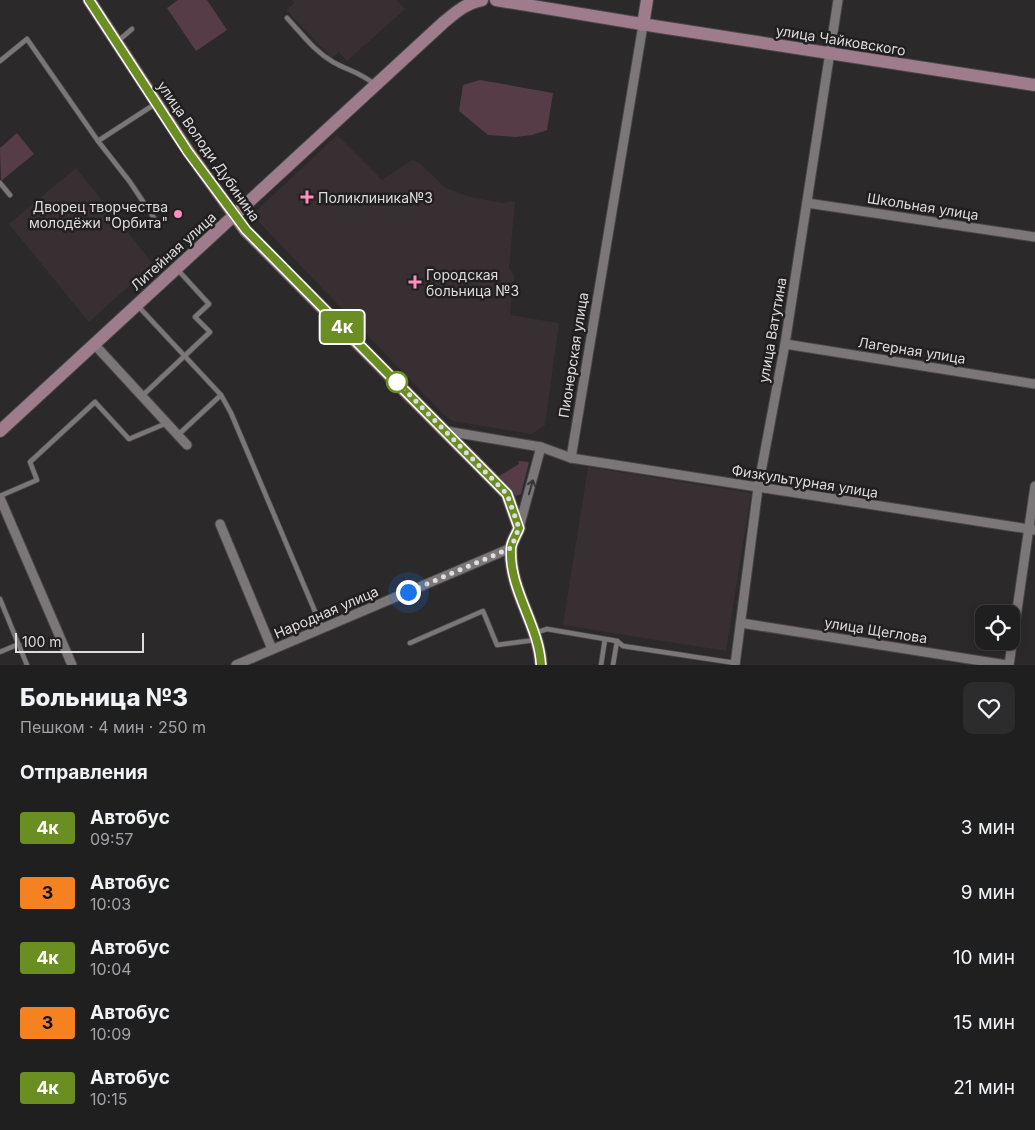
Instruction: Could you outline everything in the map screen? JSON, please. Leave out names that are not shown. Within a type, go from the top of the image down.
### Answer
[{"type":"street","name":"улица Володи Дубинина","points":[[90,0],[156,104],[234,216],[507,494],[519,528]]},
{"type":"street","name":"Литейная улица","points":[[0,431],[375,85],[459,10],[473,2],[482,0]]},
{"type":"street","points":[[496,0],[642,25]]},
{"type":"street","name":"Пионерская улица","points":[[571,458],[647,0]]},
{"type":"street","name":"улица Ватутина","points":[[735,664],[758,488],[785,344],[838,0]]},
{"type":"street","name":"улица Чайковского","points":[[642,25],[1035,85]]},
{"type":"street","name":"Школьная улица","points":[[807,203],[1035,237]]},
{"type":"street","points":[[94,344],[187,444]]},
{"type":"street","name":"Лагерная улица","points":[[785,344],[1035,384]]},
{"type":"street","points":[[446,431],[541,447],[571,458]]},
{"type":"street","points":[[541,447],[519,528],[511,548],[514,576],[539,650],[541,665]]},
{"type":"street","name":"Физкультурная улица","points":[[571,458],[1032,529]]},
{"type":"street","points":[[1008,665],[1032,529],[1035,486]]},
{"type":"street","points":[[0,497],[72,665]]},
{"type":"street","points":[[220,524],[272,650]]},
{"type":"street","name":"Народная улица","points":[[236,665],[511,548]]},
{"type":"street","name":"улица Щеглова","points":[[741,623],[1008,665]]},
{"type":"lane","points":[[287,18],[317,52],[366,78],[375,85]]},
{"type":"lane","points":[[117,43],[132,29]]},
{"type":"lane","points":[[0,61],[27,39],[158,224]]},
{"type":"lane","points":[[98,141],[156,104]]},
{"type":"lane","points":[[0,183],[10,195]]},
{"type":"lane","points":[[142,396],[210,332],[196,317],[209,304],[176,268]]},
{"type":"lane","points":[[136,304],[221,395],[231,413],[322,628]]},
{"type":"lane","points":[[178,435],[221,395]]},
{"type":"lane","points":[[0,497],[37,480],[30,462],[94,402],[129,439],[167,423]]},
{"type":"lane","points":[[0,599],[27,665]]},
{"type":"lane","points":[[410,643],[483,611],[497,645],[535,637],[547,629],[617,641],[623,646],[735,664]]},
{"type":"lane","points":[[601,665],[605,639]]},
{"type":"lane","points":[[613,665],[617,641]]},
{"type":"lane","points":[[0,652],[19,644]]},
{"type":"shaded area","points":[[178,0],[207,0],[227,30],[196,51],[167,8]]},
{"type":"shaded area","points":[[292,0],[397,0],[405,9],[347,61],[339,52],[332,58],[286,10],[294,3]]},
{"type":"shaded area","points":[[480,80],[553,93],[547,130],[532,135],[516,137],[488,135],[459,111],[463,85]]},
{"type":"shaded area","points":[[17,133],[34,154],[1,181],[0,148]]},
{"type":"shaded area","name":"Городская больница №3","points":[[337,135],[382,180],[412,160],[419,163],[446,188],[470,197],[502,203],[515,201],[509,268],[514,277],[510,315],[559,323],[545,425],[532,434],[453,421],[444,415],[252,215]]},
{"type":"shaded area","points":[[76,168],[153,264],[89,322],[9,224]]},
{"type":"shaded area","points":[[518,461],[529,462],[521,494],[516,496],[499,476],[519,464]]},
{"type":"shaded area","points":[[588,467],[751,493],[726,651],[563,625]]},
{"type":"bus line","name":"4к","points":[[89,0],[188,152],[234,216],[507,494],[511,500],[519,528],[511,548],[514,576],[539,650],[541,665]]},
{"type":"place","name":"Поликлиника№3","points":[[307,197]]},
{"type":"place","name":"Дворец творчества молодёжи \"Орбита\"","points":[[178,214]]},
{"type":"place","name":"Городская больница №3","points":[[415,282]]},
{"type":"route","points":[[397,382],[507,494],[511,500],[519,528],[511,548],[408,592]]}]
